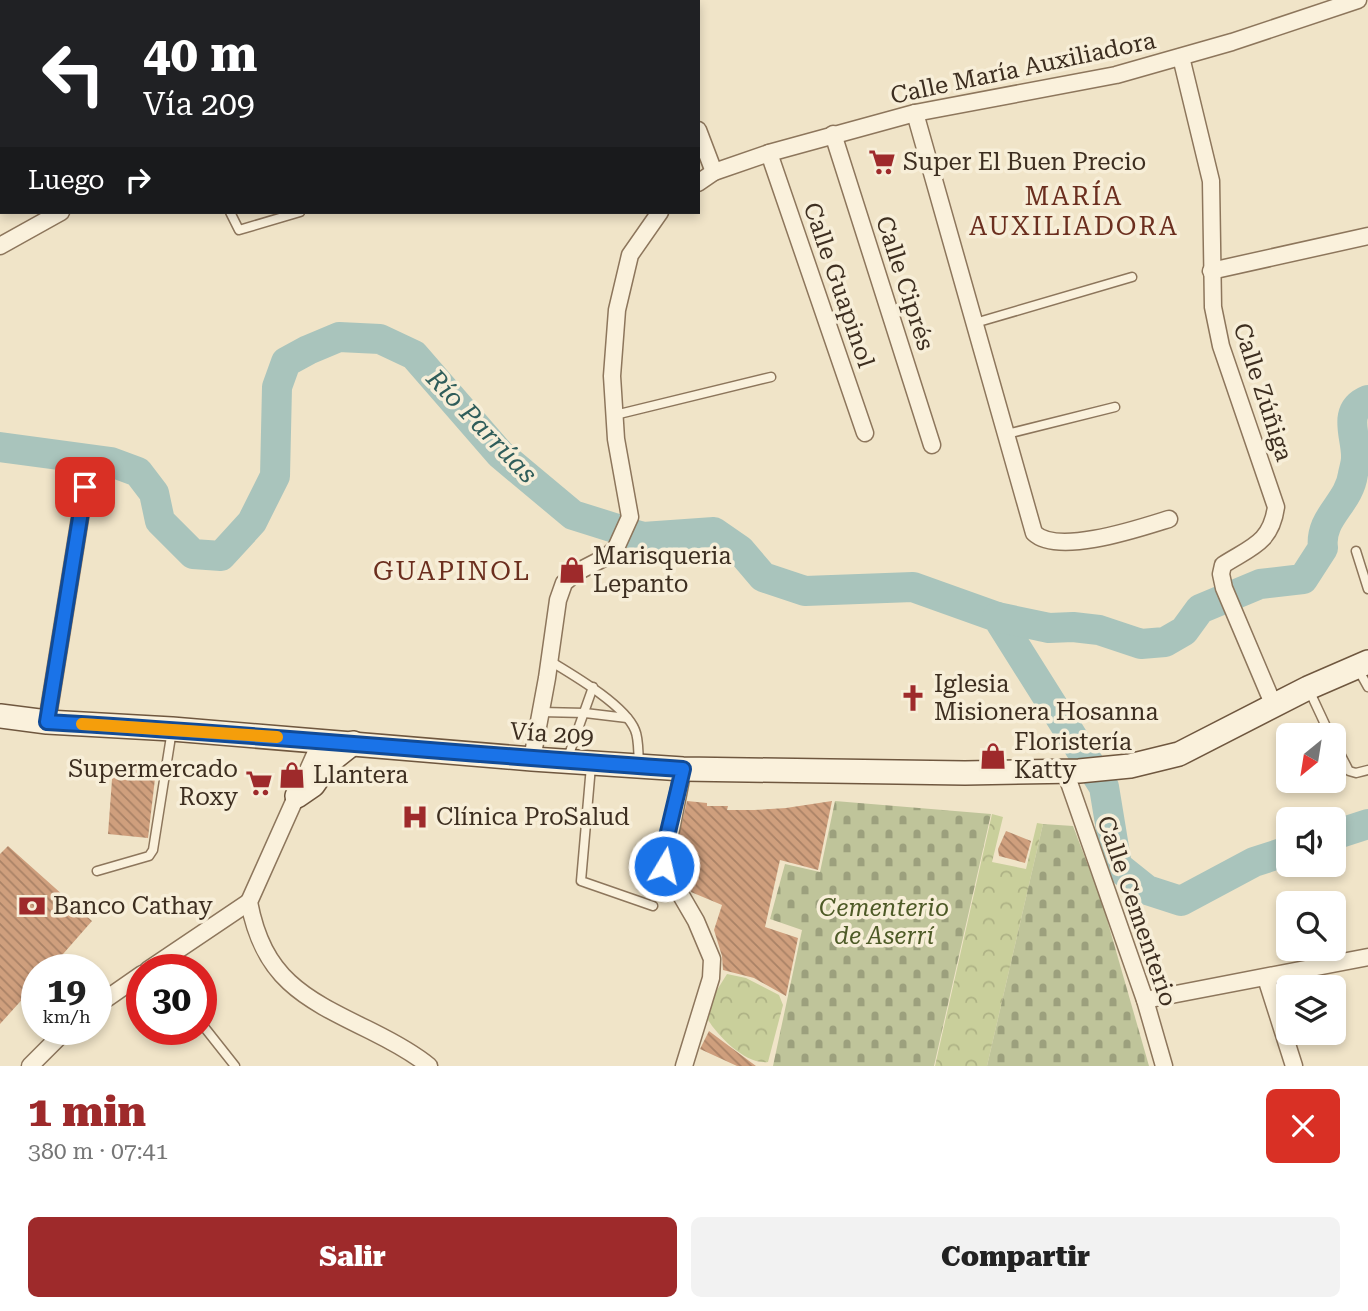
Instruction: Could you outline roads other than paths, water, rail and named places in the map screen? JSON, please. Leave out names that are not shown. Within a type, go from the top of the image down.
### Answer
[{"type":"main road","name":"Vía 209","points":[[0,716],[47,722],[321,740],[532,760],[683,769],[965,773],[1072,771],[1129,766],[1179,754],[1308,688],[1363,664]]},
{"type":"main road","points":[[296,796],[313,785],[328,762],[352,743]]},
{"type":"street","name":"Calle María Auxiliadora","points":[[700,182],[714,172],[833,134],[915,113],[1116,75],[1358,0]]},
{"type":"street","name":"Calle Zúñiga","points":[[1181,57],[1211,181],[1213,307],[1222,346],[1276,507],[1274,524],[1262,540],[1223,565],[1221,575],[1274,706]]},
{"type":"street","points":[[915,113],[1034,533],[1040,539],[1051,541],[1083,540],[1122,533],[1169,519]]},
{"type":"street","name":"Calle Ciprés","points":[[833,134],[932,445]]},
{"type":"street","points":[[700,135],[714,172]]},
{"type":"street","name":"Calle Guapinol","points":[[769,153],[865,433]]},
{"type":"street","points":[[0,246],[57,214]]},
{"type":"street","points":[[532,760],[558,600],[564,583],[577,572],[607,557],[616,548],[630,517],[614,415],[612,376],[617,310],[631,255],[659,214]]},
{"type":"street","points":[[1212,271],[1368,236]]},
{"type":"street","points":[[47,722],[85,487]]},
{"type":"street","points":[[173,954],[249,902],[321,740]]},
{"type":"street","points":[[683,769],[663,853],[664,866],[696,921],[712,959],[711,978],[684,1066]]},
{"type":"street","name":"Calle Cementerio","points":[[1072,771],[1164,1066]]},
{"type":"street","points":[[249,902],[254,929],[261,947],[275,969],[304,995],[406,1049],[429,1066]]},
{"type":"street","points":[[1145,1000],[1368,957]]},
{"type":"street","points":[[1266,978],[1294,1066]]},
{"type":"street","points":[[30,1066],[51,1045]]},
{"type":"lane","points":[[231,214],[239,230],[293,214]]},
{"type":"lane","points":[[975,323],[1132,277]]},
{"type":"lane","points":[[614,415],[771,377]]},
{"type":"lane","points":[[1007,434],[1115,407]]},
{"type":"lane","points":[[1356,551],[1368,589]]},
{"type":"lane","points":[[550,661],[593,687],[627,718],[636,731],[639,766]]},
{"type":"lane","points":[[1363,664],[1368,687]]},
{"type":"lane","points":[[566,761],[593,687]]},
{"type":"lane","points":[[1308,688],[1324,723]]},
{"type":"lane","points":[[541,712],[627,718]]},
{"type":"lane","points":[[97,871],[149,856],[153,850],[172,729]]},
{"type":"lane","points":[[591,763],[581,881],[653,906]]},
{"type":"lane","points":[[1346,765],[1349,771],[1356,773],[1368,770]]},
{"type":"lane","points":[[217,1043],[235,1066]]},
{"type":"waterway","name":"Río Parrúas","points":[[0,447],[111,462],[138,472],[154,493],[160,521],[193,554],[221,556],[252,522],[275,476],[277,387],[286,362],[339,337],[380,339],[414,355],[500,454],[573,515],[643,537],[714,532],[740,550],[763,577],[805,591],[913,587],[997,617],[1104,787],[1117,866],[1147,890],[1181,901],[1254,862],[1276,855]]},
{"type":"waterway","points":[[997,617],[1049,628],[1099,630],[1141,644],[1165,642],[1184,631],[1200,609],[1260,584],[1303,579],[1323,548],[1325,528],[1350,485],[1356,458],[1353,418],[1355,411],[1368,400]]},
{"type":"waterway","name":"Río Parrúas","points":[[1346,831],[1368,824]]},
{"type":"place","name":"Super El Buen Precio","points":[[882,162]]},
{"type":"place","name":"Marisqueria Lepanto","points":[[572,570]]},
{"type":"place","name":"Iglesia Misionera Hosanna","points":[[913,698]]},
{"type":"place","name":"Floristería Katty","points":[[993,756]]},
{"type":"place","name":"Llantera","points":[[292,775]]},
{"type":"place","name":"Supermercado Roxy","points":[[259,783]]},
{"type":"place","name":"Clínica ProSalud","points":[[415,817]]},
{"type":"place","name":"Banco Cathay","points":[[32,906]]},
{"type":"district","name":"MARÍA AUXILIADORA","points":[[1074,211]]},
{"type":"district","name":"GUAPINOL","points":[[452,571]]},
{"type":"park label","name":"Cementerio de Aserrí","points":[[884,922]]}]
